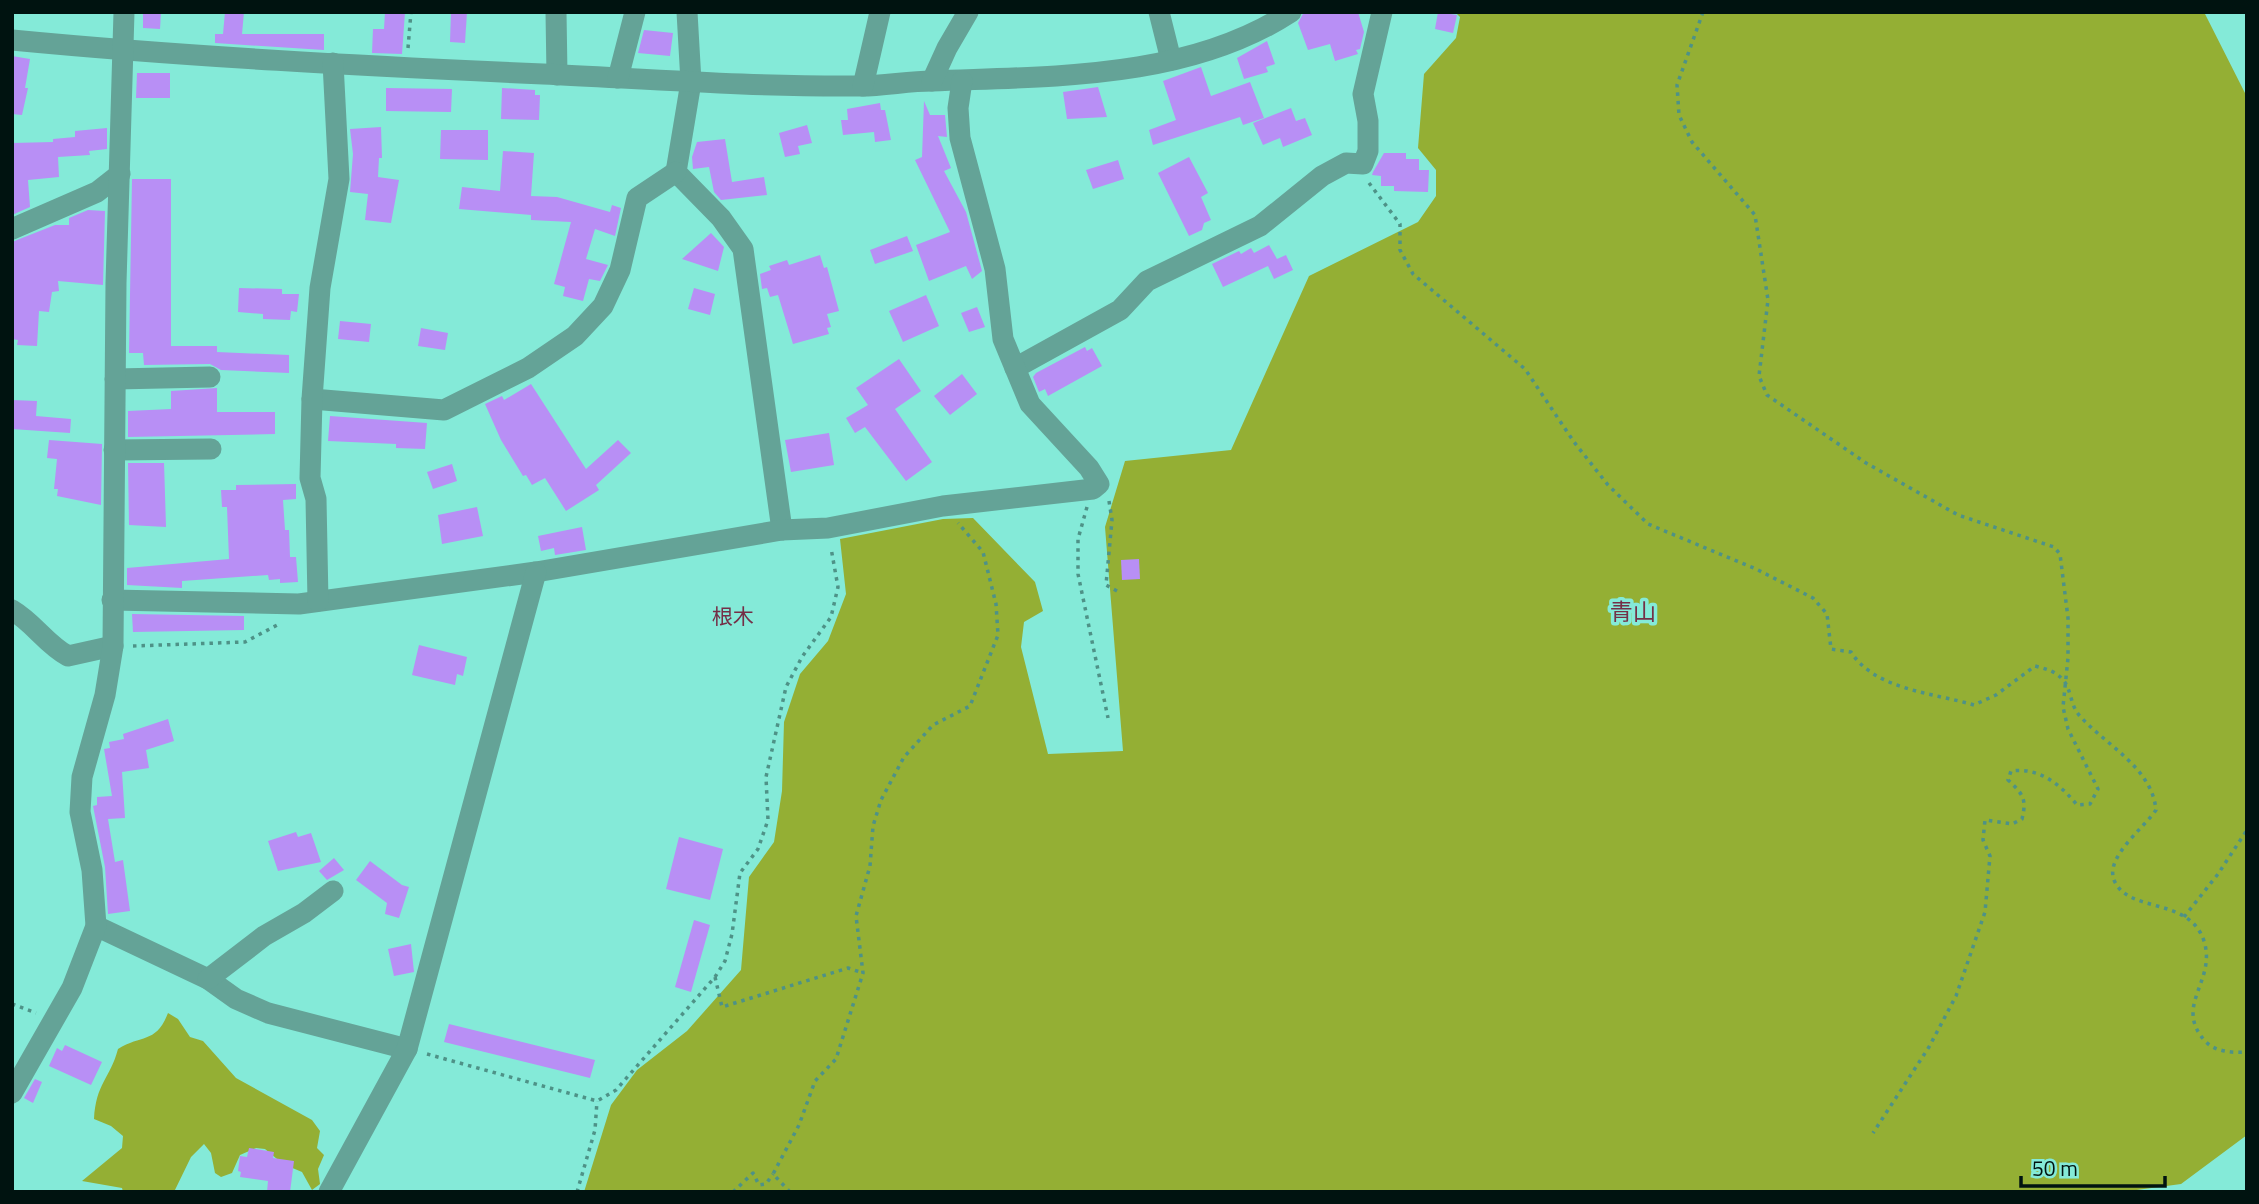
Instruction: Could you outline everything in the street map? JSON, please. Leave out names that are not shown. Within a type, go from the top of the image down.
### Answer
[{"type":"street","points":[[12,1093],[72,988],[96,926],[92,870],[80,812],[82,789],[105,695],[113,646],[115,379],[124,12]]},
{"type":"street","points":[[556,12],[557,75]]},
{"type":"street","points":[[618,78],[635,12]]},
{"type":"street","points":[[312,399],[444,410],[528,368],[575,336],[604,306],[620,270],[637,198],[676,172],[691,82],[687,12]]},
{"type":"street","points":[[863,86],[880,12]]},
{"type":"street","points":[[932,80],[968,12]]},
{"type":"street","points":[[1159,12],[1171,60]]},
{"type":"street","points":[[12,40],[122,50],[407,68],[691,82],[863,86],[932,80],[1114,72],[1171,60],[1244,36],[1291,12]]},
{"type":"street","points":[[1015,368],[1120,310],[1147,281],[1260,226],[1322,176],[1346,163],[1363,164],[1368,141],[1363,94],[1380,34],[1382,12]]},
{"type":"street","points":[[308,602],[316,499],[310,478],[312,399],[320,288],[339,178],[333,63]]},
{"type":"street","points":[[112,600],[308,602],[536,572],[782,530],[828,528],[943,506],[1096,486],[1089,468],[1030,404],[1003,339],[995,269],[960,138],[958,108],[962,80]]},
{"type":"street","points":[[676,172],[721,218],[743,249],[782,530]]},
{"type":"street","points":[[12,229],[97,192],[120,174]]},
{"type":"street","points":[[115,379],[210,377]]},
{"type":"street","points":[[114,450],[211,449]]},
{"type":"street","points":[[329,1192],[407,1049],[536,572]]},
{"type":"street","points":[[12,610],[26,618],[55,649],[68,656],[113,646]]},
{"type":"street","points":[[208,979],[264,936],[304,914],[333,891]]},
{"type":"street","points":[[96,926],[208,979],[236,999],[268,1013],[407,1049]]},
{"type":"path","points":[[407,68],[411,12]]},
{"type":"path","points":[[1703,12],[1677,85],[1679,115],[1692,142],[1755,215],[1768,300],[1759,376],[1767,395],[1779,406],[1866,463],[1958,514],[2054,547],[2060,554],[2068,618],[2063,707],[2068,729],[2098,789],[2090,804],[2077,805],[2065,790],[2038,773],[2011,771],[2008,780],[2023,794],[2024,811],[2022,819],[2012,824],[1985,820],[1983,840],[1990,856],[1984,912],[1956,996],[1929,1047],[1874,1133]]},
{"type":"path","points":[[1363,164],[1377,197],[1400,224],[1401,250],[1413,274],[1525,369],[1574,442],[1608,485],[1648,524],[1756,569],[1813,598],[1827,614],[1831,649],[1851,652],[1860,666],[1906,687],[1974,705],[1996,695],[2035,666],[2053,671],[2065,682],[2077,713],[2145,778],[2154,794],[2156,810],[2142,830],[2120,850],[2113,865],[2114,881],[2129,897],[2165,906],[2196,928],[2205,945],[2202,983],[2192,1010],[2193,1027],[2210,1045],[2221,1050],[2247,1052]]},
{"type":"path","points":[[1108,718],[1078,574],[1078,539],[1096,486],[1108,497],[1112,520],[1106,585],[1119,592]]},
{"type":"path","points":[[733,1192],[753,1173],[759,1185],[766,1184],[799,1125],[815,1081],[836,1059],[863,973],[856,916],[870,866],[873,825],[881,800],[904,757],[933,725],[970,706],[998,635],[996,604],[983,552],[943,506]]},
{"type":"path","points":[[407,1049],[597,1101],[616,1090],[715,977],[725,961],[732,934],[740,873],[758,849],[768,820],[766,777],[786,687],[802,657],[831,617],[838,587],[828,528]]},
{"type":"path","points":[[113,646],[245,642],[276,628],[308,602]]},
{"type":"path","points":[[2184,917],[2218,874],[2247,830]]},
{"type":"path","points":[[715,977],[722,1007],[848,968],[863,973]]},
{"type":"path","points":[[577,1192],[595,1130],[597,1101]]},
{"type":"path","points":[[773,1174],[790,1192]]},
{"type":"green space","points":[[1455,12],[2204,12],[2247,97],[2247,1135],[2181,1184],[2122,1192],[584,1192],[611,1105],[637,1070],[687,1031],[741,970],[749,877],[774,842],[782,791],[784,722],[800,674],[828,641],[846,594],[840,539],[943,519],[973,518],[1035,582],[1043,611],[1024,622],[1021,647],[1048,754],[1123,751],[1105,527],[1125,461],[1231,450],[1309,276],[1418,222],[1436,196],[1436,170],[1418,148],[1424,74],[1456,38],[1460,17]]},
{"type":"green space","points":[[168,1013],[178,1019],[190,1037],[203,1041],[236,1078],[312,1120],[320,1131],[317,1148],[324,1155],[318,1169],[320,1184],[312,1190],[302,1172],[283,1164],[265,1149],[256,1148],[240,1155],[232,1173],[221,1177],[215,1173],[211,1153],[204,1144],[191,1157],[174,1192],[123,1192],[122,1188],[82,1181],[122,1148],[123,1136],[111,1126],[94,1119],[97,1097],[118,1049],[153,1034]]},
{"type":"building","points":[[143,12],[161,12],[160,29],[143,28]]},
{"type":"building","points":[[225,12],[244,12],[242,34],[324,34],[324,50],[215,43],[215,34],[223,34]]},
{"type":"building","points":[[385,12],[405,12],[402,54],[372,53],[373,29],[384,29]]},
{"type":"building","points":[[451,12],[467,12],[465,43],[450,42]]},
{"type":"building","points":[[1304,12],[1358,12],[1364,32],[1360,49],[1356,50],[1358,54],[1335,61],[1330,44],[1308,50],[1298,23]]},
{"type":"building","points":[[1438,12],[1457,15],[1453,33],[1435,29]]},
{"type":"building","points":[[644,30],[673,33],[670,56],[638,53]]},
{"type":"building","points":[[1267,41],[1275,64],[1266,67],[1268,72],[1244,79],[1237,58]]},
{"type":"building","points":[[12,56],[30,59],[25,88],[28,88],[22,115],[12,114]]},
{"type":"building","points":[[1201,67],[1211,96],[1250,82],[1264,118],[1243,125],[1240,117],[1153,145],[1149,130],[1176,120],[1163,81]]},
{"type":"building","points":[[137,73],[170,73],[170,98],[136,98]]},
{"type":"building","points":[[1098,87],[1107,117],[1067,119],[1063,92]]},
{"type":"building","points":[[386,88],[452,89],[451,112],[386,111]]},
{"type":"building","points":[[502,88],[535,90],[535,95],[540,95],[539,120],[501,119]]},
{"type":"building","points":[[924,101],[930,115],[945,115],[947,137],[938,136],[951,168],[944,171],[966,212],[982,271],[972,279],[966,266],[929,281],[916,245],[950,232],[915,160],[922,157]]},
{"type":"building","points":[[880,103],[881,110],[885,110],[891,140],[875,142],[874,132],[843,135],[841,120],[848,120],[847,109]]},
{"type":"building","points":[[1291,108],[1296,121],[1305,118],[1312,135],[1283,147],[1280,138],[1263,145],[1253,123]]},
{"type":"building","points":[[807,125],[812,143],[798,146],[800,154],[785,157],[779,133]]},
{"type":"building","points":[[381,127],[382,158],[379,158],[378,177],[399,180],[391,223],[365,220],[368,194],[350,192],[353,154],[350,129]]},
{"type":"building","points":[[107,128],[107,149],[89,151],[90,155],[58,157],[59,177],[28,180],[30,207],[12,215],[12,143],[53,142],[53,139],[75,137],[75,131]]},
{"type":"building","points":[[441,130],[488,130],[488,160],[440,159]]},
{"type":"building","points":[[725,139],[732,182],[764,177],[767,195],[721,200],[714,192],[709,167],[693,169],[692,157],[697,142]]},
{"type":"building","points":[[503,151],[534,153],[531,196],[557,197],[610,212],[612,205],[621,208],[615,236],[595,229],[586,259],[608,265],[600,281],[589,279],[583,301],[563,296],[565,287],[554,284],[571,222],[531,220],[531,215],[459,209],[462,187],[500,191]]},
{"type":"building","points":[[1384,153],[1406,153],[1406,159],[1419,159],[1419,170],[1429,170],[1428,192],[1394,191],[1394,186],[1381,186],[1381,176],[1372,175]]},
{"type":"building","points":[[1189,157],[1208,193],[1201,197],[1211,220],[1204,223],[1202,230],[1189,236],[1158,173]]},
{"type":"building","points":[[1118,160],[1124,179],[1093,189],[1086,170]]},
{"type":"building","points":[[132,179],[171,179],[171,346],[217,346],[217,352],[289,355],[289,373],[221,370],[210,364],[144,365],[143,353],[129,353]]},
{"type":"building","points":[[88,210],[105,211],[103,285],[58,281],[59,291],[52,292],[49,312],[39,311],[37,346],[17,345],[18,340],[12,339],[12,242],[55,225],[69,225],[69,218]]},
{"type":"building","points":[[711,233],[724,247],[718,271],[682,259]]},
{"type":"building","points":[[907,236],[913,251],[875,264],[870,250]]},
{"type":"building","points":[[1269,245],[1277,259],[1286,255],[1293,270],[1274,279],[1268,266],[1223,287],[1212,264],[1239,251],[1241,254],[1251,248],[1254,253]]},
{"type":"building","points":[[820,255],[824,268],[827,267],[839,311],[827,314],[831,327],[827,328],[829,334],[793,344],[778,295],[770,297],[767,288],[762,289],[760,274],[771,270],[769,266],[787,260],[789,265]]},
{"type":"building","points":[[239,288],[282,289],[282,294],[299,294],[297,312],[291,311],[290,320],[263,319],[263,314],[238,312]]},
{"type":"building","points":[[694,288],[715,294],[710,315],[688,309]]},
{"type":"building","points":[[926,295],[939,326],[903,342],[889,311]]},
{"type":"building","points":[[977,307],[985,327],[969,332],[961,313]]},
{"type":"building","points":[[340,321],[371,324],[369,342],[338,339]]},
{"type":"building","points":[[421,328],[448,333],[445,350],[418,346]]},
{"type":"building","points":[[1085,347],[1087,351],[1092,348],[1102,366],[1048,396],[1045,389],[1039,392],[1033,377],[1036,373]]},
{"type":"building","points":[[899,359],[921,391],[895,409],[932,462],[906,481],[865,427],[855,433],[846,418],[868,405],[856,388]]},
{"type":"building","points":[[962,374],[977,394],[950,415],[934,396]]},
{"type":"building","points":[[531,384],[586,469],[618,440],[631,453],[596,485],[599,490],[566,511],[545,478],[532,485],[526,475],[523,476],[501,440],[485,404],[502,396],[504,400]]},
{"type":"building","points":[[217,388],[217,412],[275,412],[275,434],[128,437],[128,411],[171,409],[171,391]]},
{"type":"building","points":[[12,400],[37,401],[36,416],[71,419],[70,433],[12,429]]},
{"type":"building","points":[[330,416],[427,423],[425,449],[396,448],[396,444],[328,441]]},
{"type":"building","points":[[829,433],[834,465],[791,472],[785,440]]},
{"type":"building","points":[[49,440],[102,444],[101,505],[57,496],[58,489],[54,489],[57,459],[47,458]]},
{"type":"building","points":[[128,463],[164,463],[166,527],[129,525]]},
{"type":"building","points":[[452,464],[457,481],[433,489],[427,472]]},
{"type":"building","points":[[296,484],[296,499],[283,500],[285,530],[289,530],[290,557],[296,557],[298,582],[280,583],[280,579],[269,580],[268,575],[182,581],[182,588],[127,585],[127,568],[229,559],[227,507],[222,507],[221,490],[236,490],[236,485]]},
{"type":"building","points":[[477,507],[483,536],[442,544],[438,515]]},
{"type":"building","points":[[582,527],[586,550],[555,555],[554,548],[541,551],[538,536]]},
{"type":"building","points":[[1139,559],[1140,579],[1122,580],[1121,560]]},
{"type":"building","points":[[132,614],[244,616],[244,630],[133,632]]},
{"type":"building","points":[[419,645],[467,657],[463,676],[457,674],[455,685],[412,675]]},
{"type":"building","points":[[168,719],[174,741],[146,750],[149,768],[122,772],[125,818],[108,819],[115,862],[123,860],[130,911],[108,914],[105,867],[93,806],[97,805],[97,797],[112,796],[104,749],[110,748],[109,742],[124,739],[123,734]]},
{"type":"building","points":[[296,832],[298,837],[311,833],[321,862],[278,871],[268,841]]},
{"type":"building","points":[[679,837],[723,849],[710,900],[666,889]]},
{"type":"building","points":[[334,858],[344,870],[327,880],[319,871]]},
{"type":"building","points":[[370,861],[402,885],[409,887],[399,918],[385,914],[387,903],[356,880]]},
{"type":"building","points":[[694,920],[710,925],[691,992],[675,987]]},
{"type":"building","points":[[411,944],[414,972],[394,976],[388,949]]},
{"type":"building","points":[[449,1024],[595,1060],[590,1078],[444,1042]]},
{"type":"building","points":[[65,1045],[102,1062],[91,1085],[49,1066],[57,1048],[62,1051]]},
{"type":"building","points":[[35,1079],[42,1082],[33,1103],[24,1098]]},
{"type":"building","points":[[249,1148],[274,1152],[273,1158],[294,1161],[290,1192],[267,1192],[268,1181],[240,1177],[240,1156],[247,1157]]},
{"type":"district","name":"青山","points":[[1633,611]]},
{"type":"district","name":"根木","points":[[733,616]]}]
